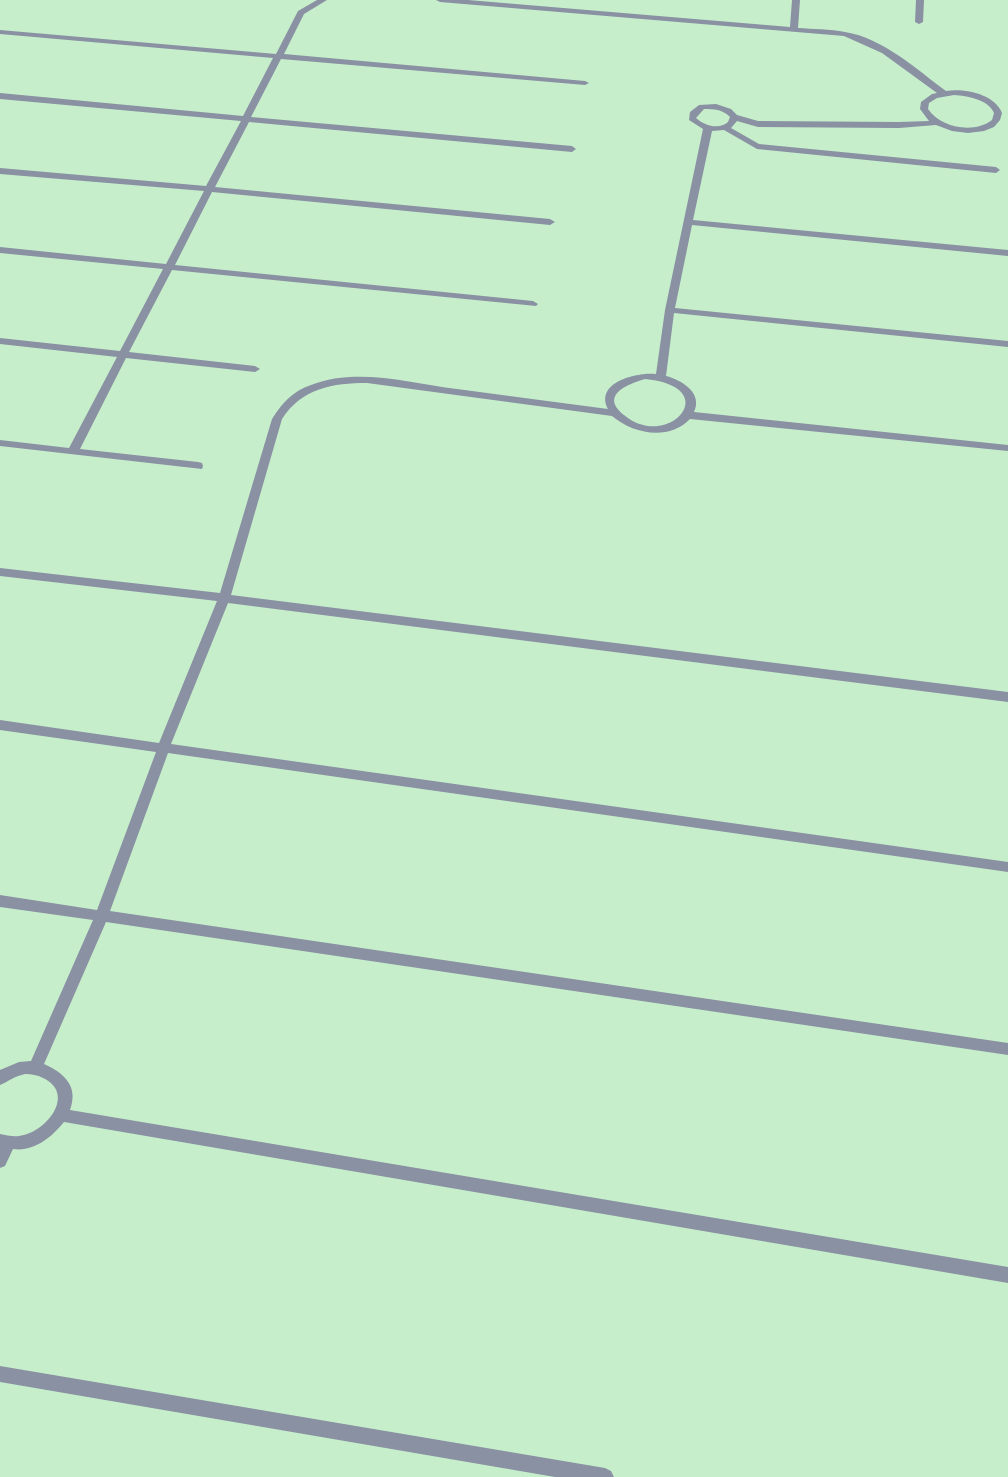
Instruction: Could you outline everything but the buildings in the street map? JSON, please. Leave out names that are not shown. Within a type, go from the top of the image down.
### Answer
[{"type":"street","points":[[73,451],[301,13],[323,0]]},
{"type":"street","points":[[440,0],[794,28],[845,34],[886,50],[943,93]]},
{"type":"street","points":[[794,28],[796,0]]},
{"type":"street","points":[[919,22],[920,0]]},
{"type":"street","points":[[0,32],[585,83]]},
{"type":"street","points":[[734,117],[730,125],[724,128],[708,128],[694,122],[692,114],[702,107],[719,107],[726,109],[734,117],[758,124],[899,126],[934,123],[955,130],[979,129],[989,126],[996,121],[998,115],[996,108],[979,97],[967,94],[943,93],[927,100],[924,105],[923,111],[934,123]]},
{"type":"street","points":[[0,96],[572,150]]},
{"type":"street","points":[[998,115],[1008,115]]},
{"type":"street","points":[[661,378],[670,310],[690,222],[708,128]]},
{"type":"street","points":[[724,128],[757,146],[996,170]]},
{"type":"street","points":[[0,171],[210,188],[550,222]]},
{"type":"street","points":[[690,222],[1008,253]]},
{"type":"street","points":[[0,250],[532,304]]},
{"type":"street","points":[[670,310],[1008,344]]},
{"type":"street","points":[[0,341],[255,370]]},
{"type":"street","points":[[646,376],[672,380],[683,387],[690,395],[693,404],[688,415],[673,426],[659,429],[644,428],[621,420],[613,413],[610,405],[610,396],[614,389],[622,383],[646,376]]},
{"type":"street","points":[[36,1068],[101,917],[164,747],[224,598],[277,419],[289,400],[309,388],[349,379],[613,413]]},
{"type":"street","points":[[688,415],[1008,448]]},
{"type":"street","points":[[0,443],[198,466]]},
{"type":"street","points":[[0,572],[224,598],[1008,696]]},
{"type":"street","points":[[0,725],[1008,867]]},
{"type":"street","points":[[0,901],[1008,1049]]},
{"type":"street","points":[[0,1078],[7,1073],[21,1068],[36,1068],[47,1071],[57,1077],[64,1087],[66,1098],[58,1122],[48,1132],[36,1139],[21,1143],[4,1142],[0,1160]]},
{"type":"street","points":[[61,1115],[1008,1275]]},
{"type":"street","points":[[0,1374],[605,1477]]}]
